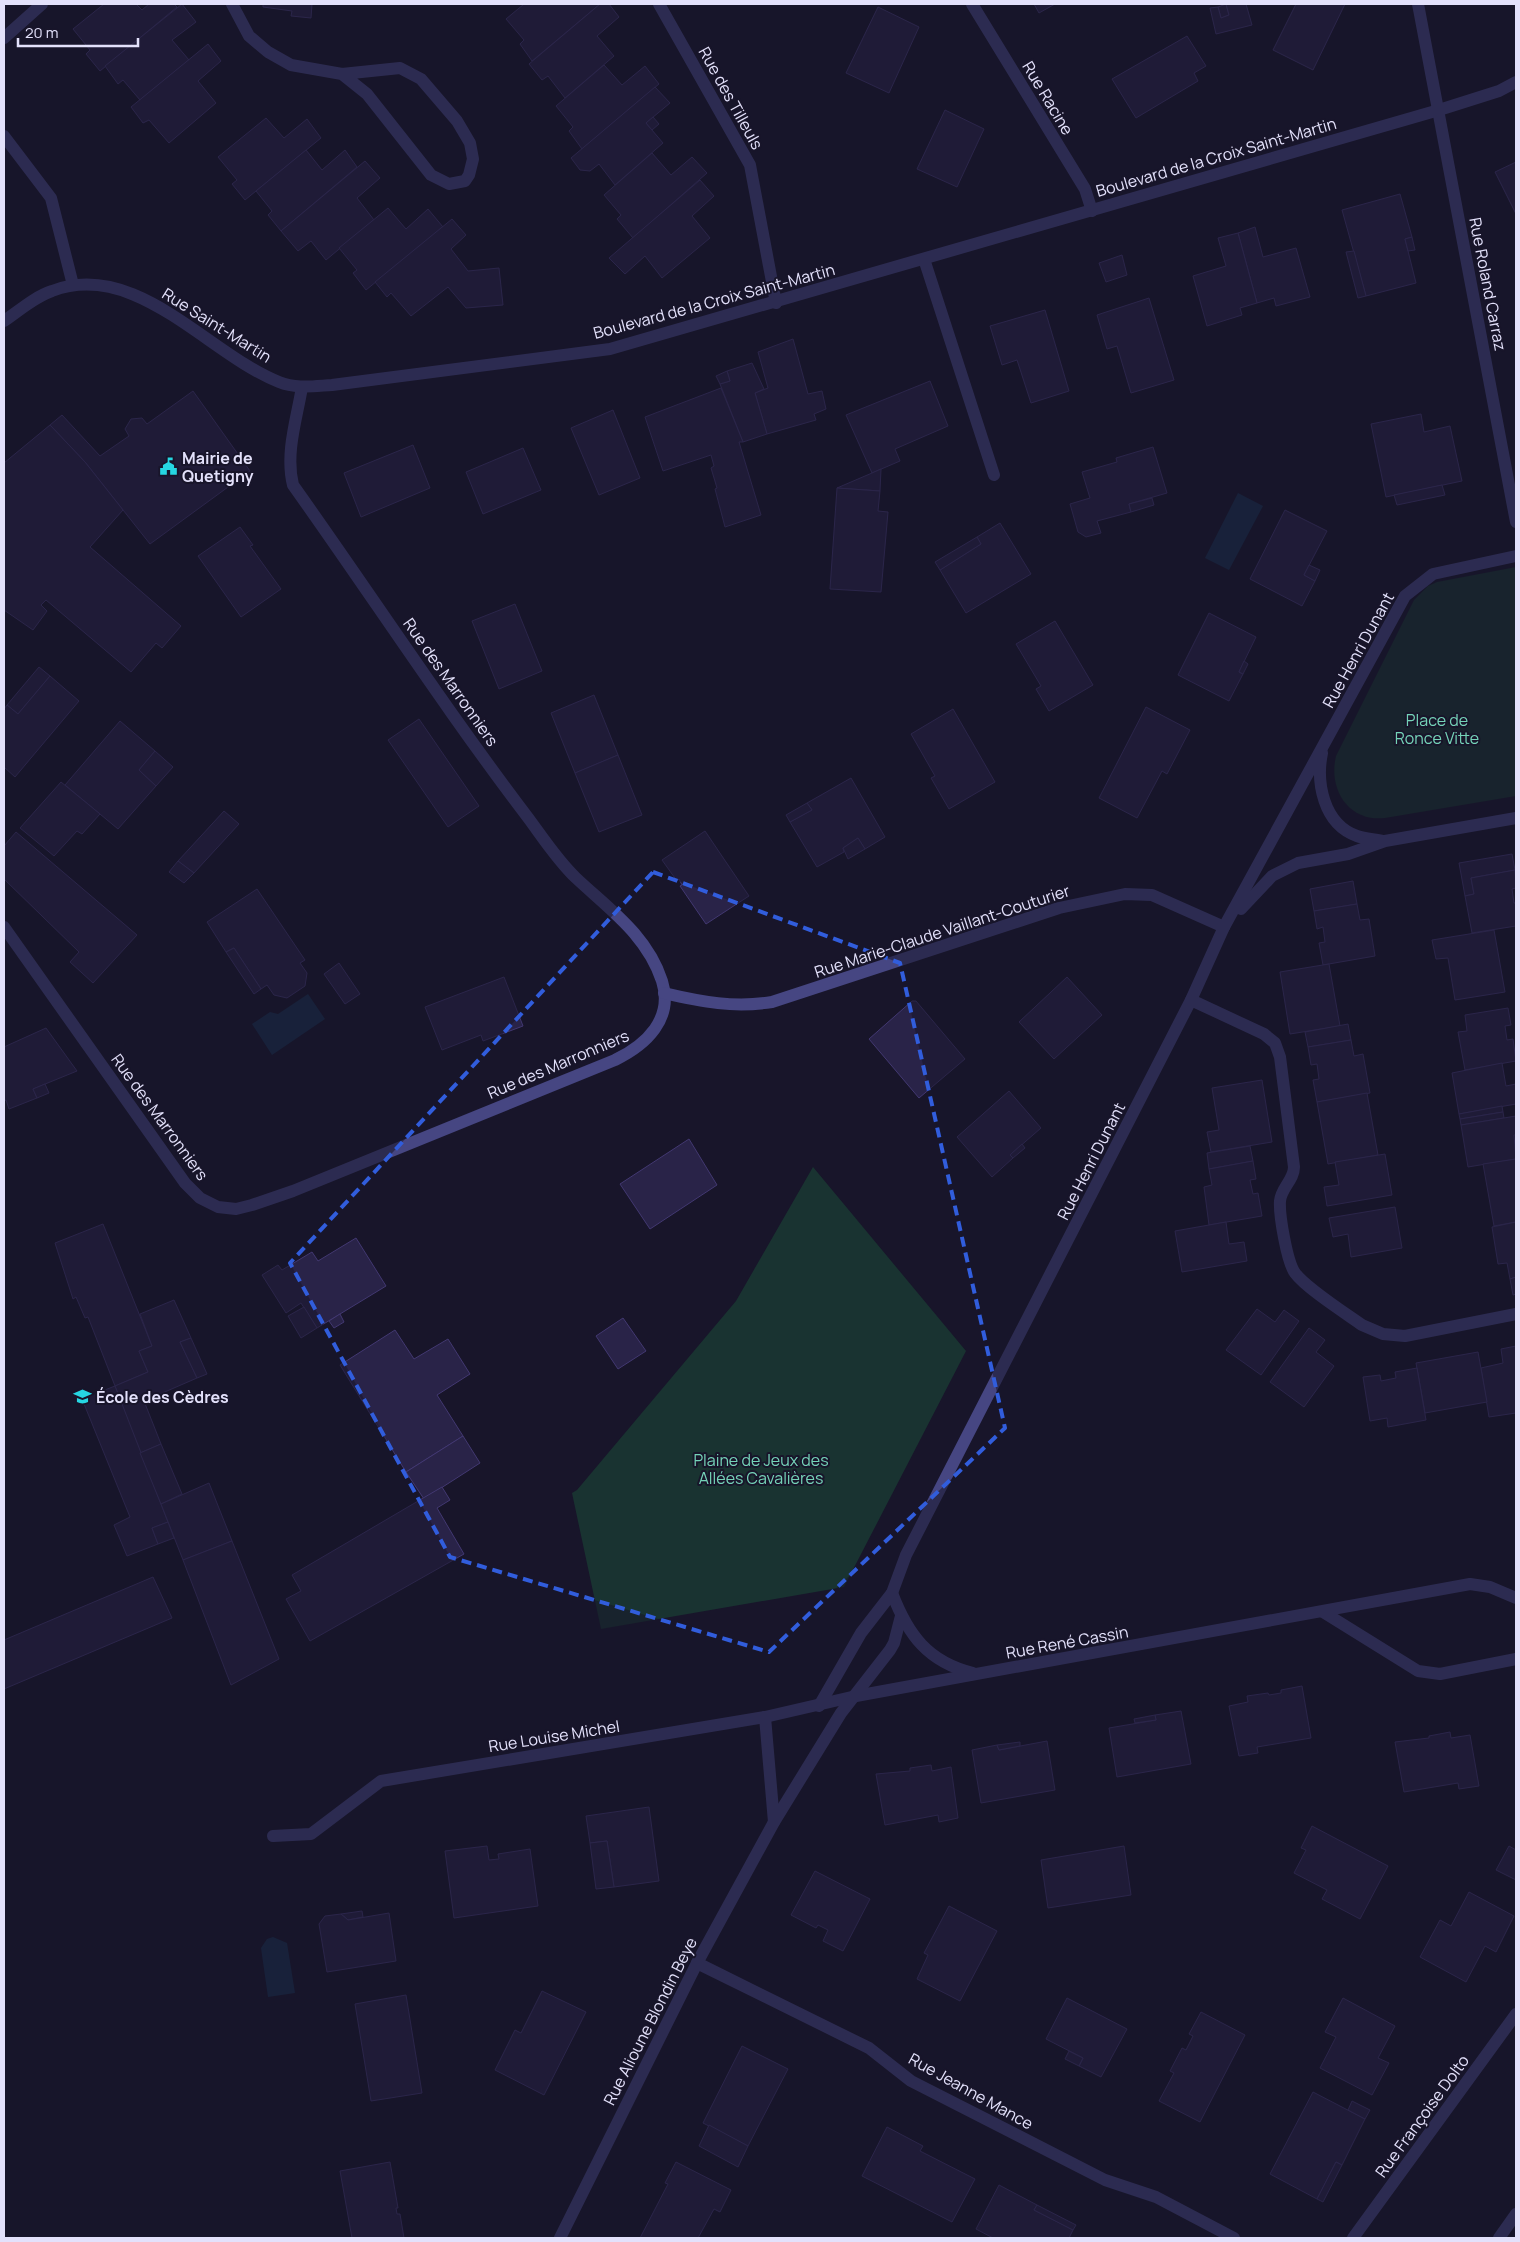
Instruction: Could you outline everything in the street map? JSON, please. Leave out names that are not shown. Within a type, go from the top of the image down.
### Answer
[{"type":"street","points":[[4,38],[42,4]]},
{"type":"street","points":[[232,4],[249,36],[268,52],[291,65],[342,74],[400,68],[421,79],[457,121],[470,143],[473,159],[470,175],[464,180],[449,184],[431,175],[367,94],[342,74]]},
{"type":"street","name":"Rue des Tilleuls","points":[[659,4],[750,165],[776,303]]},
{"type":"street","name":"Rue Racine","points":[[972,4],[1085,189],[1092,211]]},
{"type":"street","name":"Rue Roland Carraz","points":[[1418,4],[1516,522]]},
{"type":"street","name":"Boulevard de la Croix Saint-Martin","points":[[302,387],[332,385],[610,349],[776,303],[1438,110],[1499,91],[1516,82]]},
{"type":"street","points":[[4,136],[51,198],[73,285]]},
{"type":"street","points":[[924,259],[994,475]]},
{"type":"street","name":"Rue Saint-Martin","points":[[4,321],[50,291],[73,285],[99,285],[127,292],[154,304],[247,366],[280,383],[302,387]]},
{"type":"street","name":"Rue des Marronniers","points":[[4,927],[185,1183],[200,1198],[218,1207],[244,1207],[293,1191],[615,1060],[641,1046],[660,1023],[664,1009],[664,993],[662,981],[650,955],[624,920],[574,876],[528,818],[293,485],[290,472],[290,457],[302,387]]},
{"type":"street","name":"Rue Henri Dunant","points":[[819,1706],[861,1634],[892,1593],[906,1555],[1191,1000],[1224,928],[1405,596],[1413,588],[1434,574],[1516,556]]},
{"type":"street","name":"Rue Henri Dunant","points":[[1324,746],[1320,780],[1321,794],[1330,811],[1341,825],[1355,836],[1385,841]]},
{"type":"street","points":[[1224,928],[1261,885],[1284,868],[1313,859],[1348,854],[1385,841],[1516,818]]},
{"type":"street","name":"Rue Marie-Claude Vaillant-Couturier","points":[[664,993],[696,1001],[746,1006],[772,1002],[1059,908],[1125,894],[1152,895],[1224,928]]},
{"type":"street","points":[[1191,1000],[1264,1034],[1275,1043],[1280,1057],[1294,1167],[1293,1176],[1280,1199],[1280,1210],[1291,1265],[1298,1277],[1362,1325],[1373,1331],[1394,1336],[1516,1314]]},
{"type":"street","name":"Rue René Cassin","points":[[819,1706],[856,1696],[1470,1584],[1490,1588],[1516,1598]]},
{"type":"street","points":[[892,1593],[908,1628],[940,1662],[955,1669],[978,1675]]},
{"type":"street","points":[[1323,1612],[1418,1672],[1440,1674],[1516,1659]]},
{"type":"street","points":[[856,1696],[894,1643],[901,1616]]},
{"type":"street","name":"Rue Alioune Blondin Beye","points":[[560,2238],[697,1963],[774,1822],[828,1732],[856,1696]]},
{"type":"street","name":"Rue Louise Michel","points":[[273,1836],[311,1834],[381,1781],[765,1717],[819,1706]]},
{"type":"street","points":[[765,1717],[774,1822]]},
{"type":"street","name":"Rue Jeanne Mance","points":[[697,1963],[869,2048],[910,2081],[1105,2180],[1156,2197],[1234,2238]]},
{"type":"street","name":"Rue Françoise Dolto","points":[[1353,2238],[1516,2014]]},
{"type":"street","points":[[1499,2238],[1516,2214]]},
{"type":"highlighted area","points":[[653,872],[900,963],[1005,1428],[769,1652],[450,1557],[290,1263]]},
{"type":"green space","name":"Place de Ronce Vitte","points":[[1516,567],[1516,796],[1385,818],[1372,818],[1361,815],[1351,809],[1338,791],[1334,768],[1336,756],[1414,600],[1428,586],[1437,582]]},
{"type":"green space","name":"Plaine de Jeux des Allées Cavalières","points":[[813,1167],[966,1351],[844,1587],[601,1629],[572,1493],[577,1490],[736,1301]]},
{"type":"water","points":[[1238,493],[1263,506],[1229,570],[1205,558]]},
{"type":"water","points":[[308,994],[325,1019],[272,1055],[252,1024],[270,1012],[278,1014]]},
{"type":"water","points":[[273,1937],[287,1943],[295,1993],[268,1997],[261,1948],[267,1939]]},
{"type":"building","points":[[104,4],[136,4],[142,10],[149,4],[174,4],[177,7],[100,71],[86,54],[90,50],[73,29]]},
{"type":"building","points":[[182,4],[196,22],[172,40],[189,60],[140,100],[123,80],[118,84],[105,66]]},
{"type":"building","points":[[263,4],[312,4],[311,18],[291,16],[292,11],[263,7]]},
{"type":"building","points":[[524,4],[600,4],[532,61],[520,44],[524,40],[506,19]]},
{"type":"building","points":[[600,4],[609,4],[619,17],[597,36],[614,56],[565,98],[548,76],[542,80],[529,64]]},
{"type":"building","points":[[1034,4],[1055,4],[1039,13]]},
{"type":"building","points":[[1226,4],[1229,15],[1221,18],[1218,7]]},
{"type":"building","points":[[1226,4],[1246,4],[1252,25],[1216,34],[1210,8],[1218,7],[1221,18],[1229,15]]},
{"type":"building","points":[[1296,4],[1345,4],[1313,70],[1273,50]]},
{"type":"building","points":[[878,7],[919,27],[889,93],[846,73]]},
{"type":"building","points":[[1187,36],[1206,66],[1194,73],[1198,81],[1136,118],[1112,79]]},
{"type":"building","points":[[208,44],[221,61],[198,81],[216,103],[169,143],[149,120],[143,123],[131,107]]},
{"type":"building","points":[[604,65],[622,85],[645,66],[659,84],[582,149],[569,131],[573,127],[556,106]]},
{"type":"building","points":[[655,87],[670,103],[646,123],[663,143],[615,185],[599,164],[590,171],[580,170],[571,158]]},
{"type":"building","points":[[945,110],[984,129],[957,187],[917,169]]},
{"type":"building","points":[[653,117],[659,124],[652,130],[646,123]]},
{"type":"building","points":[[266,118],[284,138],[307,119],[321,138],[245,200],[232,184],[237,180],[218,157]]},
{"type":"building","points":[[306,150],[322,170],[345,150],[357,167],[281,231],[268,215],[272,211],[256,191]]},
{"type":"building","points":[[652,153],[671,175],[692,157],[707,173],[633,238],[617,219],[621,215],[604,195]]},
{"type":"building","points":[[365,161],[380,178],[357,198],[374,220],[326,260],[311,241],[298,251],[281,231]]},
{"type":"building","points":[[1516,162],[1516,214],[1495,172]]},
{"type":"building","points":[[700,180],[714,196],[692,216],[710,238],[662,278],[645,256],[625,274],[609,258]]},
{"type":"building","points":[[1400,194],[1412,237],[1405,239],[1416,283],[1366,296],[1342,210]]},
{"type":"building","points":[[388,208],[406,229],[428,209],[443,227],[366,290],[353,273],[357,270],[339,248]]},
{"type":"building","points":[[452,219],[466,235],[451,249],[468,271],[499,268],[503,305],[466,308],[448,287],[411,316],[391,293],[387,297],[375,282]]},
{"type":"building","points":[[1255,227],[1263,257],[1296,248],[1310,297],[1276,306],[1274,298],[1257,303],[1238,233]]},
{"type":"building","points":[[1238,233],[1257,303],[1240,308],[1242,315],[1207,326],[1193,276],[1226,266],[1218,238]]},
{"type":"building","points":[[1412,237],[1415,250],[1408,251],[1405,239]]},
{"type":"building","points":[[1354,251],[1366,296],[1358,298],[1346,252]]},
{"type":"building","points":[[1122,255],[1127,275],[1106,282],[1099,263]]},
{"type":"building","points":[[1149,298],[1174,380],[1131,393],[1117,346],[1107,349],[1097,315]]},
{"type":"building","points":[[1045,310],[1069,391],[1031,403],[1017,360],[1002,365],[990,326]]},
{"type":"building","points":[[793,339],[808,394],[822,391],[826,409],[814,414],[816,420],[767,434],[755,393],[768,388],[758,352]]},
{"type":"building","points":[[752,363],[764,389],[755,393],[767,434],[743,442],[720,384],[730,381],[727,371]]},
{"type":"building","points":[[727,371],[730,381],[720,384],[716,376]]},
{"type":"building","points":[[930,381],[948,426],[895,449],[900,461],[872,473],[846,415]]},
{"type":"building","points":[[721,388],[743,442],[739,442],[761,515],[725,527],[715,489],[717,488],[711,468],[714,466],[711,455],[663,471],[645,417]]},
{"type":"building","name":"Mairie de Quetigny","points":[[193,391],[250,471],[150,544],[85,462],[50,425],[62,415],[100,456],[129,436],[125,429],[131,419],[142,418],[147,424]]},
{"type":"building","points":[[613,410],[640,478],[599,495],[571,428]]},
{"type":"building","points":[[1421,414],[1424,432],[1450,426],[1462,481],[1386,497],[1371,424]]},
{"type":"building","points":[[50,425],[85,462],[123,510],[90,547],[181,626],[162,648],[156,643],[131,672],[46,600],[41,605],[47,611],[33,630],[4,610],[4,463]]},
{"type":"building","points":[[413,445],[430,488],[361,517],[344,473]]},
{"type":"building","points":[[1153,447],[1167,493],[1129,504],[1131,512],[1097,521],[1101,533],[1086,537],[1078,532],[1070,504],[1090,498],[1082,472],[1117,462],[1116,458]]},
{"type":"building","points":[[523,448],[541,490],[483,514],[466,472]]},
{"type":"building","points":[[881,469],[880,491],[837,488],[872,473]]},
{"type":"building","points":[[1442,485],[1445,495],[1397,505],[1394,495]]},
{"type":"building","points":[[837,488],[880,491],[878,511],[888,512],[881,592],[830,589]]},
{"type":"building","points":[[1152,498],[1154,505],[1131,512],[1129,504]]},
{"type":"building","points":[[1285,510],[1327,531],[1304,575],[1315,581],[1302,606],[1250,579]]},
{"type":"building","points":[[1000,523],[1031,574],[966,613],[940,570],[981,544],[977,537]]},
{"type":"building","points":[[240,527],[253,545],[250,546],[281,589],[241,617],[198,556]]},
{"type":"building","points":[[977,537],[981,544],[940,570],[935,562]]},
{"type":"building","points":[[1309,565],[1320,570],[1315,581],[1304,575]]},
{"type":"building","points":[[515,604],[542,671],[499,689],[472,621]]},
{"type":"building","points":[[1209,613],[1256,637],[1239,672],[1243,674],[1229,701],[1178,675]]},
{"type":"building","points":[[1055,621],[1093,685],[1049,711],[1036,689],[1041,686],[1016,644]]},
{"type":"building","points":[[1244,661],[1248,664],[1243,674],[1239,672]]},
{"type":"building","points":[[39,667],[50,676],[18,714],[7,705]]},
{"type":"building","points":[[50,676],[79,701],[15,777],[4,767],[4,709],[7,705],[18,714]]},
{"type":"building","points":[[594,695],[618,755],[575,773],[551,713]]},
{"type":"building","points":[[1146,707],[1190,730],[1167,774],[1162,771],[1137,818],[1099,798]]},
{"type":"building","points":[[953,709],[995,782],[949,809],[931,778],[935,776],[911,734]]},
{"type":"building","points":[[419,719],[479,806],[448,827],[388,740]]},
{"type":"building","points":[[120,721],[155,751],[139,770],[156,786],[118,829],[65,785]]},
{"type":"building","points":[[155,751],[173,767],[156,786],[139,770]]},
{"type":"building","points":[[618,755],[642,815],[599,832],[575,773]]},
{"type":"building","points":[[851,778],[885,837],[865,849],[858,838],[843,848],[844,852],[817,867],[790,822],[812,810],[807,803]]},
{"type":"building","points":[[61,782],[100,814],[82,834],[77,831],[54,856],[20,828]]},
{"type":"building","points":[[807,803],[812,810],[790,822],[786,815]]},
{"type":"building","points":[[224,811],[239,824],[194,873],[178,861]]},
{"type":"building","points":[[705,831],[749,896],[706,924],[680,886],[682,885],[679,879],[677,881],[662,860]]},
{"type":"building","points":[[16,832],[137,935],[93,983],[70,962],[79,952],[4,879],[4,846]]},
{"type":"building","points":[[858,838],[865,849],[848,859],[843,848]]},
{"type":"building","points":[[1512,854],[1515,870],[1471,878],[1474,894],[1465,896],[1459,863]]},
{"type":"building","points":[[178,861],[194,873],[184,883],[169,872]]},
{"type":"building","points":[[1515,870],[1516,888],[1512,889],[1514,903],[1516,903],[1516,926],[1472,933],[1465,896],[1474,894],[1471,878]]},
{"type":"building","points":[[1353,881],[1357,904],[1314,911],[1310,889]]},
{"type":"building","points":[[257,889],[305,960],[300,963],[307,973],[305,986],[287,998],[274,995],[267,985],[261,989],[234,948],[226,952],[207,922]]},
{"type":"building","points":[[1357,904],[1360,920],[1369,919],[1375,956],[1323,965],[1319,943],[1325,942],[1323,927],[1317,929],[1314,911]]},
{"type":"building","points":[[1494,930],[1505,992],[1455,1000],[1448,958],[1436,959],[1432,940]]},
{"type":"building","points":[[234,948],[261,989],[254,994],[226,952]]},
{"type":"building","points":[[339,963],[360,994],[345,1004],[324,974]]},
{"type":"building","points":[[1329,964],[1340,1026],[1290,1034],[1280,972]]},
{"type":"building","points":[[504,977],[523,1026],[483,1041],[481,1035],[442,1050],[425,1007]]},
{"type":"building","points":[[1067,977],[1102,1015],[1054,1059],[1019,1022]]},
{"type":"building","points":[[912,1001],[916,1001],[965,1059],[919,1098],[869,1039]]},
{"type":"building","points":[[1508,1008],[1511,1025],[1505,1026],[1507,1040],[1513,1039],[1516,1061],[1465,1070],[1458,1032],[1467,1031],[1465,1015]]},
{"type":"building","points":[[1348,1024],[1351,1040],[1308,1047],[1305,1032]]},
{"type":"building","points":[[46,1028],[77,1071],[33,1089],[37,1098],[9,1109],[6,1100],[4,1101],[4,1047]]},
{"type":"building","points":[[1351,1040],[1354,1056],[1363,1054],[1370,1093],[1317,1102],[1313,1080],[1319,1079],[1317,1064],[1311,1065],[1308,1047]]},
{"type":"building","points":[[1502,1063],[1506,1086],[1516,1084],[1516,1104],[1459,1114],[1452,1073]]},
{"type":"building","points":[[1262,1080],[1272,1142],[1211,1152],[1207,1132],[1219,1130],[1212,1088]]},
{"type":"building","points":[[45,1084],[49,1093],[37,1098],[33,1089]]},
{"type":"building","points":[[1009,1091],[1041,1128],[1010,1155],[1013,1158],[992,1177],[957,1137]]},
{"type":"building","points":[[1367,1093],[1378,1155],[1328,1164],[1317,1102]]},
{"type":"building","points":[[1502,1106],[1503,1112],[1460,1119],[1459,1114]]},
{"type":"building","points":[[1503,1112],[1504,1118],[1461,1125],[1460,1119]]},
{"type":"building","points":[[1516,1116],[1516,1135],[1514,1135],[1516,1159],[1468,1167],[1461,1125]]},
{"type":"building","points":[[689,1139],[717,1185],[650,1229],[620,1184]]},
{"type":"building","points":[[1022,1144],[1025,1148],[1013,1158],[1010,1155]]},
{"type":"building","points":[[1250,1146],[1253,1161],[1209,1169],[1207,1153]]},
{"type":"building","points":[[1385,1154],[1392,1195],[1327,1206],[1324,1187],[1339,1185],[1335,1162]]},
{"type":"building","points":[[1516,1159],[1516,1222],[1494,1226],[1483,1164]]},
{"type":"building","points":[[1253,1161],[1256,1179],[1250,1180],[1253,1194],[1258,1193],[1262,1216],[1209,1225],[1204,1187],[1212,1185],[1209,1169]]},
{"type":"building","points":[[1395,1207],[1402,1248],[1351,1257],[1348,1234],[1333,1237],[1329,1218]]},
{"type":"building","points":[[1226,1222],[1229,1244],[1244,1242],[1247,1261],[1182,1272],[1175,1231]]},
{"type":"building","points":[[1516,1222],[1516,1277],[1510,1279],[1507,1263],[1498,1264],[1492,1227]]},
{"type":"building","points":[[103,1224],[152,1346],[139,1351],[148,1372],[115,1386],[88,1317],[85,1318],[76,1297],[73,1299],[55,1243]]},
{"type":"building","points":[[356,1238],[386,1286],[317,1328],[301,1303],[286,1313],[262,1275],[278,1265],[282,1270],[312,1252],[318,1261]]},
{"type":"building","points":[[1516,1277],[1516,1294],[1513,1295],[1510,1279]]},
{"type":"building","points":[[174,1300],[191,1338],[180,1342],[197,1378],[144,1401],[161,1444],[140,1453],[115,1386],[148,1372],[139,1351],[152,1346],[140,1314]]},
{"type":"building","points":[[304,1307],[317,1328],[301,1338],[288,1316]]},
{"type":"building","points":[[1257,1309],[1275,1322],[1284,1310],[1299,1321],[1261,1375],[1226,1350]]},
{"type":"building","points":[[340,1314],[344,1322],[334,1328],[329,1321]]},
{"type":"building","points":[[623,1318],[646,1351],[618,1369],[596,1336]]},
{"type":"building","points":[[1309,1328],[1325,1340],[1316,1352],[1334,1366],[1304,1407],[1270,1382]]},
{"type":"building","points":[[395,1330],[414,1359],[448,1339],[470,1374],[437,1395],[463,1436],[406,1472],[340,1365]]},
{"type":"building","points":[[191,1338],[207,1374],[197,1378],[180,1342]]},
{"type":"building","points":[[1516,1346],[1516,1413],[1489,1417],[1481,1368],[1503,1363],[1501,1349]]},
{"type":"building","points":[[1478,1352],[1487,1402],[1425,1413],[1416,1363]]},
{"type":"building","points":[[1417,1368],[1426,1420],[1388,1427],[1387,1418],[1370,1421],[1363,1377],[1380,1375],[1381,1381],[1396,1378],[1395,1372]]},
{"type":"building","points":[[115,1386],[168,1522],[152,1528],[158,1544],[127,1556],[114,1525],[130,1517],[82,1399]]},
{"type":"building","points":[[463,1436],[480,1463],[424,1499],[406,1472]]},
{"type":"building","points":[[161,1444],[182,1494],[161,1504],[140,1453]]},
{"type":"building","points":[[209,1483],[232,1541],[183,1560],[161,1504]]},
{"type":"building","points":[[442,1487],[450,1500],[437,1508],[464,1554],[310,1641],[286,1599],[301,1591],[292,1575]]},
{"type":"building","points":[[168,1522],[174,1538],[158,1544],[152,1528]]},
{"type":"building","points":[[232,1541],[279,1659],[231,1685],[183,1560]]},
{"type":"building","points":[[153,1577],[172,1618],[4,1689],[4,1640]]},
{"type":"building","points":[[1302,1686],[1311,1738],[1257,1747],[1258,1753],[1239,1756],[1229,1706],[1248,1702],[1247,1696],[1281,1693],[1281,1690]]},
{"type":"building","points":[[1181,1711],[1191,1764],[1117,1777],[1109,1728],[1156,1720],[1155,1715]]},
{"type":"building","points":[[1155,1715],[1156,1720],[1135,1723],[1134,1719]]},
{"type":"building","points":[[1450,1732],[1451,1738],[1470,1735],[1479,1786],[1459,1789],[1458,1783],[1404,1792],[1395,1742],[1429,1738],[1429,1736]]},
{"type":"building","points":[[1047,1741],[1055,1790],[981,1803],[972,1750],[997,1745],[999,1750]]},
{"type":"building","points":[[1020,1742],[1020,1746],[999,1750],[997,1745]]},
{"type":"building","points":[[931,1765],[932,1771],[951,1767],[958,1818],[939,1822],[938,1815],[885,1825],[876,1774],[910,1771],[910,1768]]},
{"type":"building","points":[[649,1807],[659,1881],[614,1887],[607,1841],[590,1843],[586,1816]]},
{"type":"building","points":[[1312,1826],[1388,1866],[1360,1919],[1322,1899],[1327,1890],[1294,1873],[1306,1850],[1301,1848]]},
{"type":"building","points":[[607,1841],[614,1887],[596,1889],[590,1843]]},
{"type":"building","points":[[487,1846],[489,1860],[499,1859],[498,1854],[530,1849],[538,1906],[454,1918],[445,1851]]},
{"type":"building","points":[[1124,1846],[1131,1895],[1048,1908],[1041,1860]]},
{"type":"building","points":[[1509,1846],[1516,1850],[1516,1880],[1496,1870]]},
{"type":"building","points":[[815,1871],[870,1899],[843,1951],[823,1941],[828,1930],[818,1925],[816,1928],[791,1915]]},
{"type":"building","points":[[1469,1892],[1514,1916],[1496,1952],[1485,1946],[1466,1982],[1420,1957],[1440,1920],[1451,1926]]},
{"type":"building","points":[[949,1906],[997,1931],[960,2001],[917,1979],[928,1955],[924,1953]]},
{"type":"building","points":[[362,1911],[363,1917],[348,1920],[341,1914]]},
{"type":"building","points":[[389,1913],[396,1961],[327,1972],[319,1924],[325,1916],[341,1914],[348,1920]]},
{"type":"building","points":[[542,1991],[586,2012],[544,2095],[495,2070],[515,2030],[521,2033]]},
{"type":"building","points":[[406,1995],[422,2093],[371,2101],[355,2004]]},
{"type":"building","points":[[1067,1998],[1127,2029],[1101,2077],[1079,2066],[1083,2058],[1046,2039]]},
{"type":"building","points":[[1343,1998],[1395,2026],[1378,2058],[1389,2063],[1372,2095],[1320,2068],[1336,2037],[1325,2032]]},
{"type":"building","points":[[1201,2012],[1245,2035],[1200,2122],[1159,2101],[1174,2073],[1170,2071],[1182,2048],[1186,2050],[1193,2036],[1189,2034]]},
{"type":"building","points":[[742,2046],[788,2069],[748,2146],[703,2123]]},
{"type":"building","points":[[1069,2051],[1083,2058],[1079,2066],[1065,2059]]},
{"type":"building","points":[[1313,2092],[1365,2119],[1342,2165],[1336,2162],[1317,2199],[1270,2174]]},
{"type":"building","points":[[1352,2101],[1370,2110],[1365,2119],[1348,2110]]},
{"type":"building","points":[[709,2125],[748,2146],[738,2167],[699,2146]]},
{"type":"building","points":[[887,2127],[923,2146],[920,2151],[975,2179],[952,2222],[862,2176]]},
{"type":"building","points":[[390,2162],[398,2208],[396,2208],[397,2214],[400,2214],[404,2238],[352,2238],[340,2171]]},
{"type":"building","points":[[676,2162],[731,2190],[720,2212],[714,2209],[698,2238],[640,2238],[668,2184],[665,2183]]},
{"type":"building","points":[[1336,2162],[1342,2165],[1323,2202],[1317,2199]]},
{"type":"building","points":[[999,2185],[1037,2205],[1034,2210],[1073,2230],[1069,2238],[993,2238],[976,2229]]},
{"type":"building","points":[[1037,2205],[1076,2225],[1073,2230],[1034,2210]]},
{"type":"place","name":"Mairie de Quetigny","points":[[168,467]]},
{"type":"place","name":"École des Cèdres","points":[[82,1397]]}]
